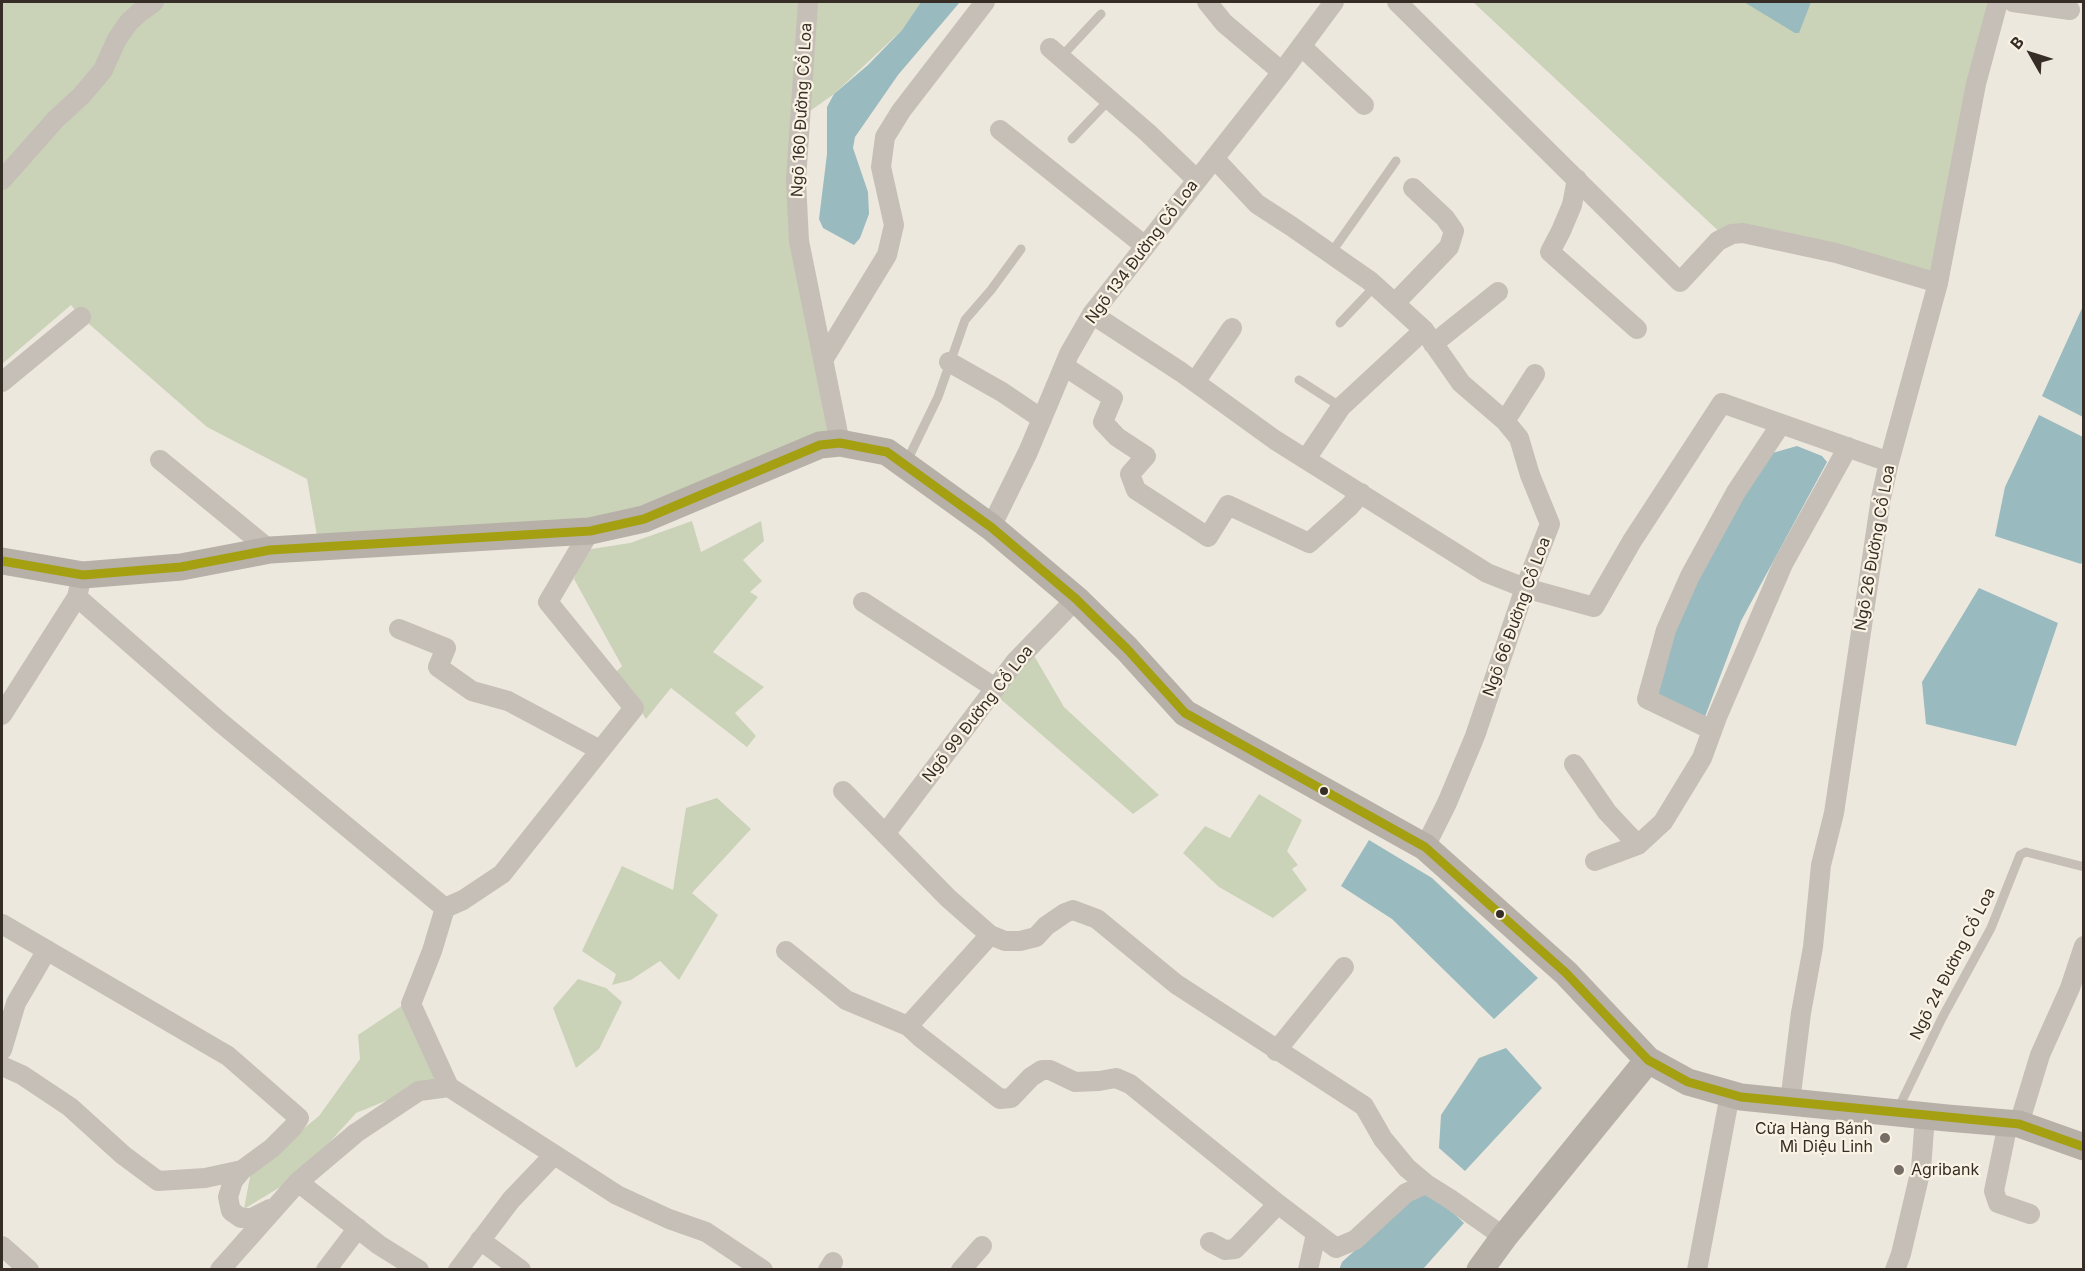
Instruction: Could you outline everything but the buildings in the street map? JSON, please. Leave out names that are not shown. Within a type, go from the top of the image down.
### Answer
[{"type":"street","points":[[2,180],[103,70],[117,39],[129,22],[154,2]]},
{"type":"street","name":"Ngõ 160 Đường Cổ Loa","points":[[808,2],[796,180],[799,241],[840,443]]},
{"type":"street","points":[[823,360],[887,255],[894,225],[881,167],[885,137],[901,111],[985,2]]},
{"type":"street","points":[[1206,2],[1224,22],[1282,72]]},
{"type":"street","name":"Ngõ 134 Đường Cổ Loa","points":[[991,527],[1028,452],[1064,366],[1092,314],[1282,72],[1334,2]]},
{"type":"street","points":[[1397,2],[1680,282],[1718,241],[1732,234],[1743,233],[1836,253],[1938,283]]},
{"type":"street","name":"Ngõ 26 Đường Cổ Loa","points":[[1790,1102],[1801,1013],[1813,947],[1821,865],[1834,813],[1881,498],[1938,283],[1976,84],[1998,2]]},
{"type":"street","points":[[2013,2],[2070,10]]},
{"type":"street","points":[[1301,46],[1364,105]]},
{"type":"street","points":[[1055,52],[1110,99],[1197,180]]},
{"type":"street","points":[[1000,130],[1145,246]]},
{"type":"street","name":"Ngõ 66 Đường Cổ Loa","points":[[1214,158],[1257,204],[1376,285],[1429,337],[1461,383],[1513,428],[1523,446],[1530,475],[1550,524],[1525,588],[1475,736],[1447,803],[1425,847]]},
{"type":"street","points":[[1577,179],[1572,205],[1550,252],[1637,329]]},
{"type":"street","points":[[1395,303],[1449,247],[1454,231],[1413,188]]},
{"type":"street","points":[[1306,459],[1341,408],[1429,337],[1498,292]]},
{"type":"street","points":[[1092,314],[1195,382],[1275,440],[1487,573],[1525,588],[1594,606],[1632,541],[1722,403],[1889,462]]},
{"type":"street","points":[[2,382],[81,317]]},
{"type":"street","points":[[1195,382],[1232,328]]},
{"type":"street","points":[[949,362],[1002,392],[1042,419]]},
{"type":"street","points":[[1064,366],[1113,398],[1103,422],[1117,437],[1146,456],[1130,474],[1136,490],[1208,537],[1228,505],[1309,543],[1361,493]]},
{"type":"street","points":[[1505,421],[1535,374]]},
{"type":"street","points":[[1712,730],[1647,699],[1666,630],[1690,576],[1736,492],[1781,424]]},
{"type":"street","points":[[2,715],[80,586],[270,550],[590,531],[644,519],[820,445],[840,443],[887,452],[991,527],[1076,600],[1127,649],[1185,713],[1425,847],[1566,973],[1648,1060],[1688,1082],[1741,1097],[2013,1124],[2084,1147]]},
{"type":"street","points":[[1595,861],[1638,845],[1663,822],[1702,758],[1783,564],[1848,447]]},
{"type":"street","points":[[160,460],[270,550]]},
{"type":"street","points":[[590,531],[548,602],[634,708],[502,874],[463,900],[445,908],[432,951],[411,1004],[449,1087],[617,1195],[669,1219],[706,1232],[763,1269]]},
{"type":"street","points":[[2,561],[80,586],[220,722],[445,908]]},
{"type":"street","name":"Ngõ 99 Đường Cổ Loa","points":[[885,834],[1015,662],[1076,600]]},
{"type":"street","points":[[863,602],[994,688]]},
{"type":"street","points":[[399,629],[446,648],[438,667],[472,691],[508,701],[600,750]]},
{"type":"street","points":[[1574,764],[1607,812],[1638,845]]},
{"type":"street","points":[[843,791],[948,898],[990,934],[1005,941],[1036,937],[1046,926],[1073,910],[1097,919],[1176,984],[1364,1106],[1383,1139],[1407,1168],[1426,1184],[1504,1237]]},
{"type":"street","points":[[2,924],[228,1056],[295,1112],[299,1118],[293,1127],[273,1148],[242,1170],[233,1181],[228,1197],[231,1210],[241,1218],[252,1218],[278,1205]]},
{"type":"street","points":[[908,1026],[990,934]]},
{"type":"street","points":[[2030,1214],[1998,1203],[1994,1191],[2013,1124],[2070,988],[2084,946]]},
{"type":"street","points":[[2,1050],[16,1003],[47,950]]},
{"type":"street","points":[[786,951],[846,1000],[908,1026],[952,1063],[1003,1100],[1011,1098],[1031,1077],[1042,1070],[1050,1070],[1075,1082],[1116,1078],[1130,1084],[1336,1248],[1355,1240],[1406,1193],[1426,1184]]},
{"type":"street","points":[[1276,1051],[1344,967]]},
{"type":"street","points":[[1480,1269],[1648,1060]]},
{"type":"street","points":[[2,1066],[22,1075],[70,1107],[123,1155],[158,1181],[205,1178],[242,1170]]},
{"type":"street","points":[[220,1269],[298,1182],[356,1133],[419,1091],[449,1087]]},
{"type":"street","points":[[1697,1269],[1730,1094]]},
{"type":"street","points":[[1895,1269],[1901,1254],[1921,1169],[1925,1116]]},
{"type":"street","points":[[458,1269],[511,1200],[554,1155]]},
{"type":"street","points":[[298,1182],[379,1245],[419,1269]]},
{"type":"street","points":[[1210,1242],[1225,1251],[1235,1249],[1278,1204]]},
{"type":"street","points":[[326,1269],[358,1228]]},
{"type":"street","points":[[1308,1269],[1316,1234]]},
{"type":"street","points":[[480,1240],[521,1269]]},
{"type":"street","points":[[2,1246],[29,1269]]},
{"type":"street","points":[[961,1269],[982,1246]]},
{"type":"lane","points":[[1055,52],[1101,15]]},
{"type":"lane","points":[[1072,139],[1110,99]]},
{"type":"lane","points":[[1331,253],[1396,161]]},
{"type":"lane","points":[[905,465],[938,397],[965,320],[992,290],[1021,249]]},
{"type":"lane","points":[[1340,323],[1376,285]]},
{"type":"lane","points":[[1299,380],[1341,408]]},
{"type":"lane","name":"Ngõ 24 Đường Cổ Loa","points":[[1896,1113],[1942,1018],[1991,928],[2020,855],[2026,852],[2084,867]]},
{"type":"green space","points":[[2,2],[921,2],[902,30],[834,94],[800,118],[799,241],[840,443],[644,519],[319,547],[307,479],[207,427],[81,317],[71,305],[2,364]]},
{"type":"green space","points":[[1473,2],[1998,2],[1938,283],[1725,237]]},
{"type":"green space","points":[[692,521],[701,552],[761,521],[764,541],[743,560],[762,581],[750,592],[758,597],[713,652],[764,687],[735,713],[756,736],[747,747],[671,688],[646,719],[616,672],[622,666],[574,579],[585,550],[630,543]]},
{"type":"green space","points":[[1033,654],[1064,707],[1159,795],[1133,814],[997,696]]},
{"type":"green space","points":[[1259,794],[1302,820],[1287,851],[1298,865],[1292,869],[1307,890],[1273,918],[1219,887],[1183,853],[1205,826],[1230,838]]},
{"type":"green space","points":[[717,798],[751,829],[692,893],[718,915],[679,980],[660,961],[631,980],[612,985],[616,974],[582,951],[622,866],[673,890],[686,808]]},
{"type":"green space","points":[[578,979],[606,988],[622,1002],[599,1049],[576,1068],[553,1008]]},
{"type":"green space","points":[[403,1005],[437,1080],[356,1113],[300,1175],[244,1209],[251,1171],[319,1116],[360,1059],[358,1035]]},
{"type":"water","points":[[921,2],[960,2],[898,75],[855,137],[853,148],[868,192],[869,214],[860,238],[854,245],[823,228],[819,219],[827,154],[827,107],[834,94],[868,65],[902,30]]},
{"type":"water","points":[[1744,2],[1811,2],[1799,33],[1795,33]]},
{"type":"water","points":[[2083,306],[2084,417],[2042,396]]},
{"type":"water","points":[[2039,415],[2083,437],[2084,559],[2081,564],[1995,536],[2005,487]]},
{"type":"water","points":[[1797,446],[1822,456],[1827,462],[1741,621],[1703,722],[1654,697],[1676,621],[1697,570],[1769,454]]},
{"type":"water","points":[[1979,588],[2058,623],[2016,746],[1926,724],[1922,682]]},
{"type":"water","points":[[1369,840],[1432,878],[1538,978],[1494,1019],[1392,919],[1341,886]]},
{"type":"water","points":[[1506,1048],[1542,1088],[1465,1171],[1439,1148],[1441,1115],[1479,1058]]},
{"type":"water","points":[[1419,1193],[1432,1193],[1464,1223],[1423,1269],[1339,1270],[1342,1262]]},
{"type":"transit line","points":[[2,561],[83,575],[181,567],[270,550],[590,531],[644,519],[820,445],[840,443],[887,452],[991,527],[1076,599],[1127,649],[1185,713],[1425,847],[1566,973],[1648,1060],[1688,1082],[1741,1097],[2019,1124],[2084,1147]]},
{"type":"place","name":"Cửa Hàng Bánh Mì Diệu Linh","points":[[1885,1138]]},
{"type":"place","name":"Agribank","points":[[1899,1170]]}]
